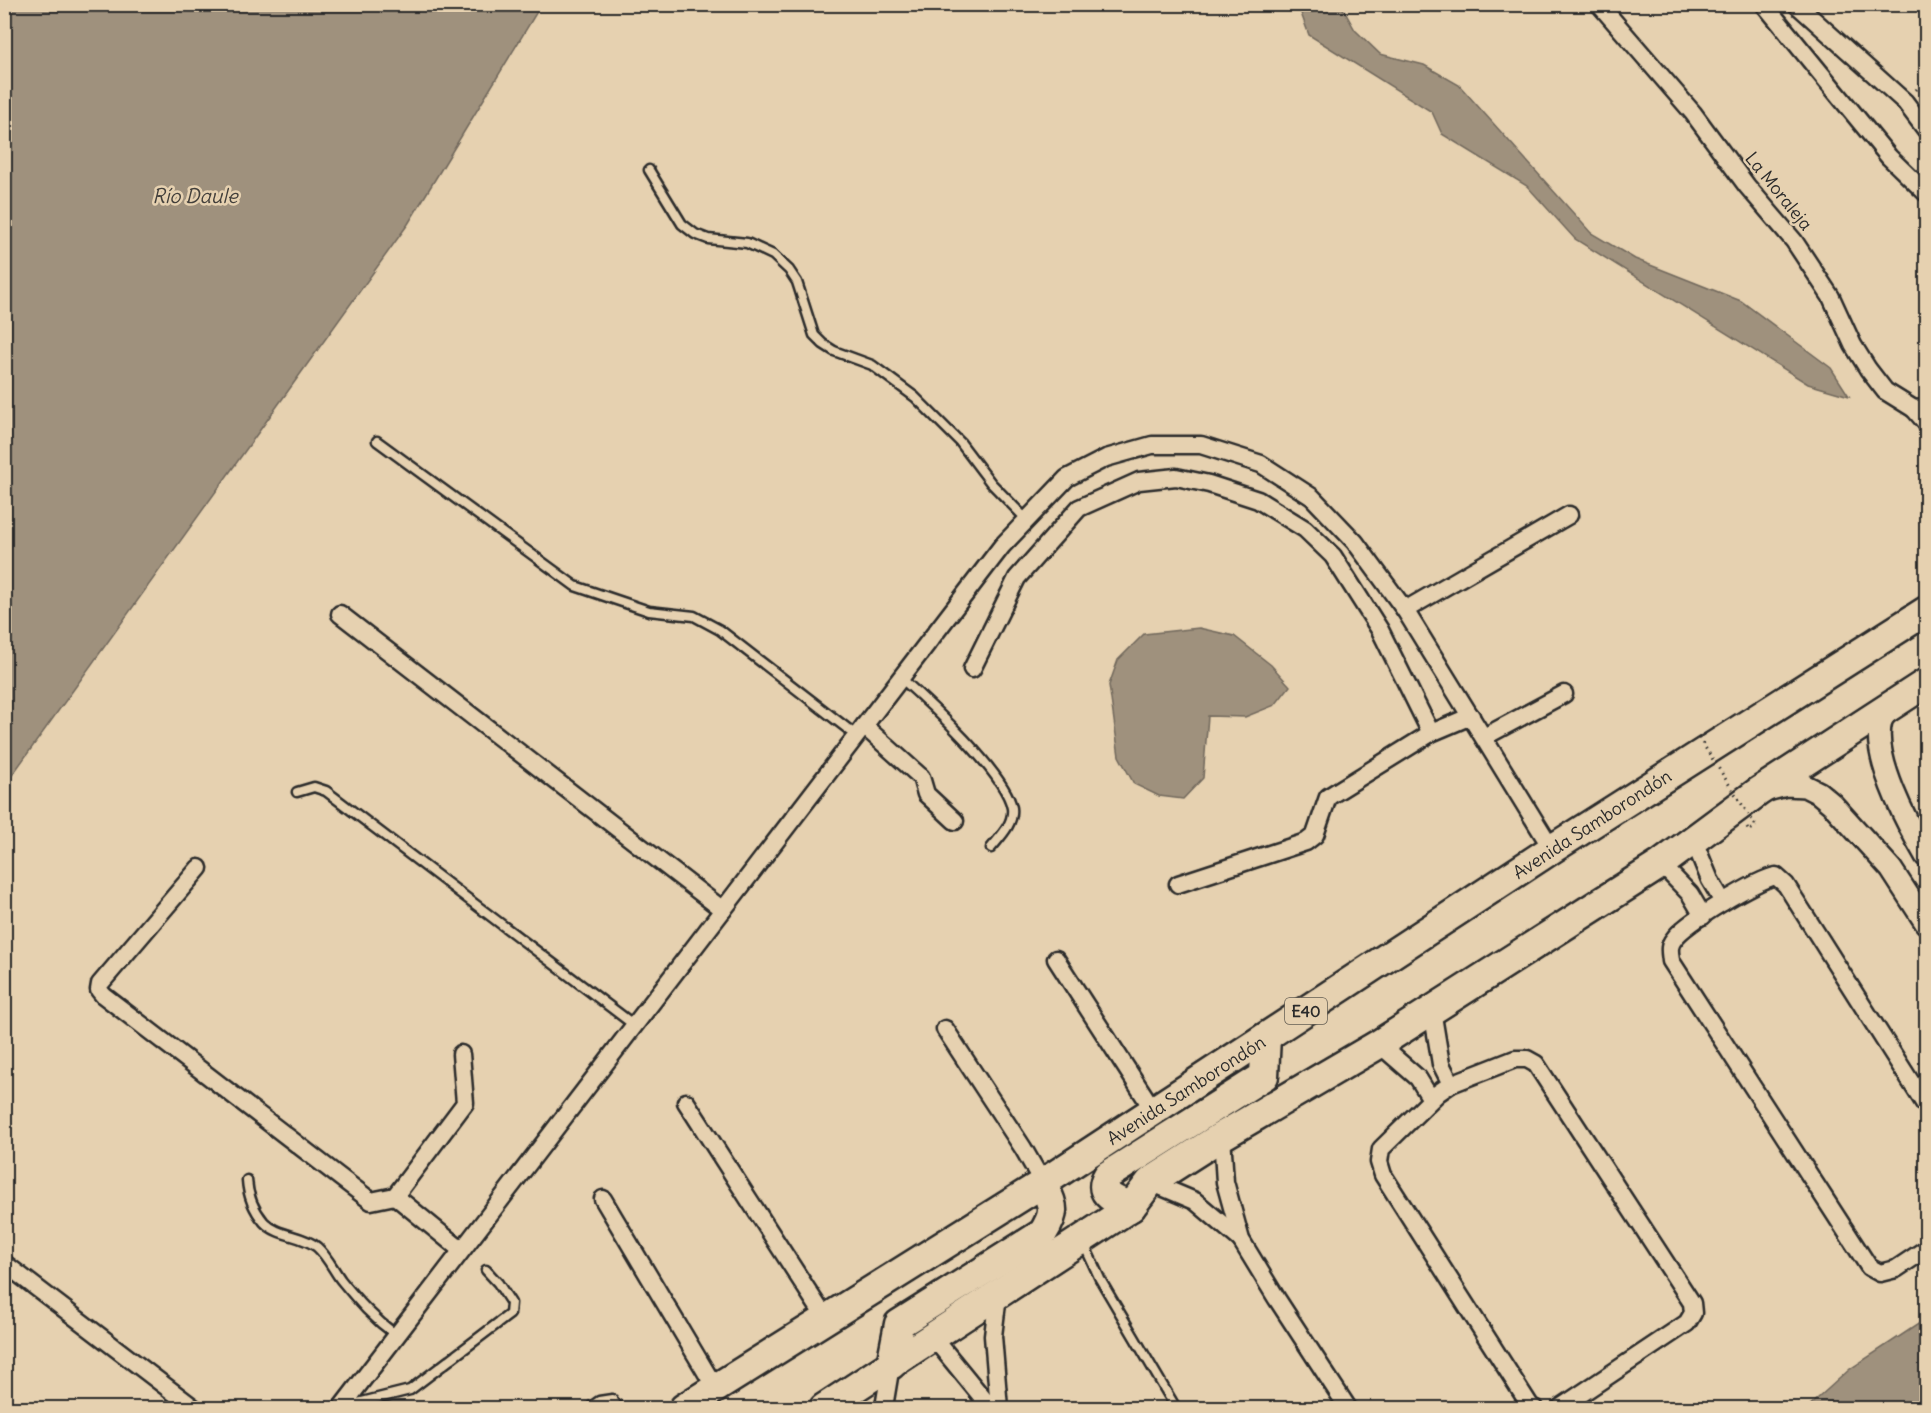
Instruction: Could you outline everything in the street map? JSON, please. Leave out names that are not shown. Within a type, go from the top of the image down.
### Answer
[{"type":"highway","name":"Avenida Samborondón","points":[[684,1408],[1043,1183],[1552,849],[1926,611]]},
{"type":"highway","points":[[825,1408],[1131,1207],[1150,1182],[1222,1136],[1379,1044],[1661,864],[1694,842],[1758,792],[1926,683]]},
{"type":"highway","points":[[1131,1207],[1105,1191],[1104,1182],[1108,1175],[1264,1076],[1266,1037]]},
{"type":"highway","points":[[891,1365],[899,1324],[1043,1233],[1051,1220],[1053,1207],[1043,1183]]},
{"type":"street","name":"La Moraleja","points":[[1599,4],[1694,113],[1747,186],[1794,241],[1831,297],[1853,345],[1885,391],[1920,409],[1926,423]]},
{"type":"street","points":[[1764,4],[1889,157],[1926,193]]},
{"type":"street","points":[[1796,4],[1905,102],[1926,130]]},
{"type":"street","points":[[342,1408],[1002,546],[1066,478],[1106,458],[1152,445],[1201,445],[1260,464],[1312,497],[1355,542],[1405,609],[1552,849]]},
{"type":"street","points":[[972,669],[1017,578],[1079,508],[1139,481],[1176,477],[1209,484],[1258,500],[1305,529],[1333,556],[1380,630],[1431,734]]},
{"type":"street","points":[[1405,609],[1569,515]]},
{"type":"street","points":[[340,614],[723,910]]},
{"type":"street","points":[[1484,736],[1564,694]]},
{"type":"street","points":[[1891,706],[1882,720],[1879,736],[1882,757],[1887,775],[1926,855]]},
{"type":"street","points":[[1178,884],[1306,842],[1315,835],[1328,797],[1431,734],[1472,716]]},
{"type":"street","points":[[860,731],[921,777],[926,794],[955,821]]},
{"type":"street","points":[[1758,792],[1786,785],[1805,786],[1820,793],[1891,869],[1926,923]]},
{"type":"street","points":[[1694,842],[1710,880],[1723,902]]},
{"type":"street","points":[[1661,864],[1690,895],[1703,916]]},
{"type":"street","points":[[199,868],[100,984],[99,990],[370,1201],[395,1196],[465,1103],[461,1054]]},
{"type":"street","points":[[1926,1106],[1786,885],[1776,876],[1766,878],[1723,902],[1675,936],[1669,946],[1671,961],[1869,1267],[1881,1273],[1896,1269],[1926,1249]]},
{"type":"street","points":[[1056,959],[1154,1111]]},
{"type":"street","points":[[1432,1010],[1441,1064],[1451,1084]]},
{"type":"street","points":[[945,1029],[1023,1148],[1043,1183]]},
{"type":"street","points":[[1379,1044],[1418,1078],[1431,1099]]},
{"type":"street","points":[[1534,1408],[1531,1407],[1390,1185],[1379,1162],[1381,1149],[1431,1099],[1451,1084],[1515,1059],[1527,1059],[1536,1064],[1692,1303],[1693,1313],[1687,1323],[1560,1408]]},
{"type":"street","points":[[686,1102],[826,1319]]},
{"type":"street","points":[[1222,1136],[1225,1182],[1241,1240],[1348,1408]]},
{"type":"street","points":[[1150,1182],[1195,1202],[1241,1240]]},
{"type":"street","points":[[395,1196],[461,1250]]},
{"type":"street","points":[[603,1199],[716,1389]]},
{"type":"street","points":[[4,1263],[194,1408]]},
{"type":"street","points":[[998,1295],[993,1336],[999,1408]]},
{"type":"street","points":[[933,1337],[991,1408]]},
{"type":"street","points":[[886,1408],[885,1401],[891,1365]]},
{"type":"lane","points":[[649,170],[682,224],[695,234],[708,239],[747,243],[772,255],[789,270],[797,282],[814,335],[834,351],[872,365],[915,397],[960,442],[991,483],[1027,520]]},
{"type":"lane","points":[[377,441],[575,586],[649,611],[694,616],[720,630],[860,731]]},
{"type":"lane","points":[[901,678],[946,720],[1003,788],[1012,808],[1011,819],[1008,827],[991,848]]},
{"type":"lane","points":[[297,792],[314,787],[327,791],[634,1026]]},
{"type":"lane","points":[[247,1180],[251,1202],[265,1223],[278,1232],[306,1240],[314,1245],[367,1311],[396,1335]]},
{"type":"lane","points":[[1082,1239],[1100,1279],[1176,1408]]},
{"type":"lane","points":[[342,1408],[410,1390],[510,1314],[511,1303],[486,1270]]},
{"type":"lane","points":[[589,1408],[599,1401],[612,1399],[619,1408]]},
{"type":"path","points":[[1700,738],[1756,826]]},
{"type":"water","name":"Río Daule","points":[[5,4],[541,5],[408,224],[5,785]]},
{"type":"water","points":[[1298,5],[1341,5],[1355,30],[1380,54],[1424,65],[1459,85],[1591,233],[1635,259],[1741,301],[1831,368],[1849,396],[1808,384],[1575,239],[1527,186],[1442,134],[1432,112],[1309,35]]},
{"type":"water","points":[[1199,628],[1234,636],[1271,665],[1290,686],[1275,705],[1245,717],[1208,716],[1203,778],[1183,799],[1159,796],[1134,784],[1119,756],[1109,685],[1118,660],[1144,634]]},
{"type":"water","points":[[1926,1319],[1926,1408],[1807,1408],[1850,1369]]}]
